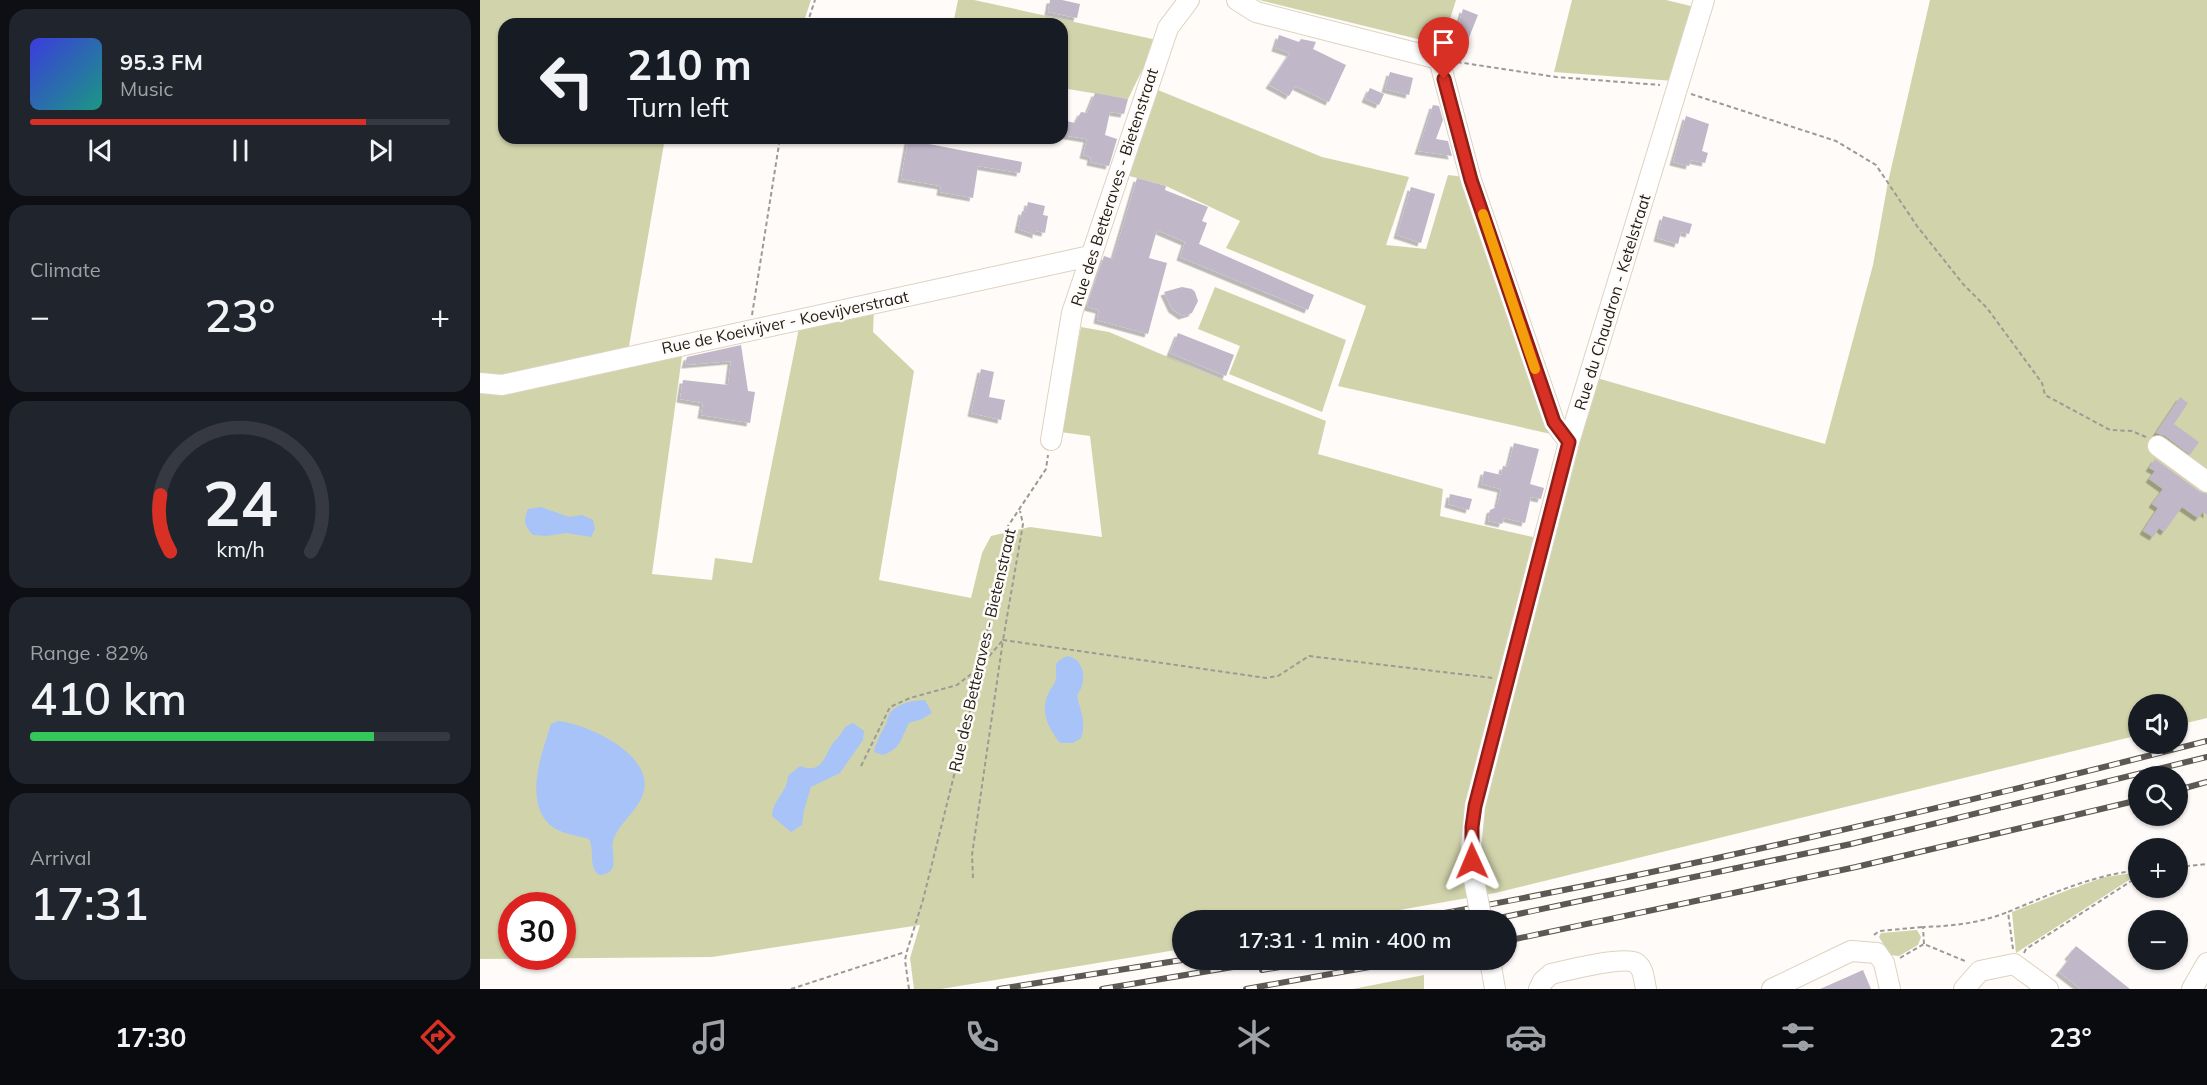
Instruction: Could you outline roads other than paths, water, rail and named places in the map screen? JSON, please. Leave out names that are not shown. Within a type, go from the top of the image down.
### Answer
[{"type":"street","name":"Rue des Betteraves - Bietenstraat","points":[[1051,440],[1072,313],[1168,28],[1189,0]]},
{"type":"street","points":[[1237,0],[1256,12],[1439,59],[1471,180],[1554,422],[1569,442]]},
{"type":"street","name":"Rue du Chaudron - Ketelstraat","points":[[1480,910],[1473,875],[1471,848],[1475,806],[1569,442],[1704,0]]},
{"type":"street","name":"Rue de Koeivijver - Koevijverstraat","points":[[480,383],[502,385],[1090,256]]},
{"type":"street","points":[[2158,446],[2207,482]]},
{"type":"street","points":[[1772,989],[1851,951],[1877,953],[1884,963],[1890,989]]},
{"type":"street","points":[[1539,989],[1543,981],[1551,974],[1624,960],[1636,962],[1642,969],[1646,989]]},
{"type":"street","points":[[1964,989],[1980,971],[2019,961],[2048,989]]},
{"type":"street","points":[[2193,989],[2207,963]]},
{"type":"water","points":[[541,507],[569,517],[582,515],[593,520],[595,529],[591,537],[566,533],[547,536],[533,535],[525,523],[526,513],[528,509]]},
{"type":"water","points":[[1068,656],[1078,662],[1083,672],[1082,684],[1077,695],[1083,732],[1081,738],[1073,743],[1060,743],[1048,724],[1045,704],[1055,682],[1056,664]]},
{"type":"water","points":[[925,700],[932,713],[909,723],[894,750],[883,755],[874,752],[877,741],[893,710],[906,703]]},
{"type":"water","points":[[558,721],[585,728],[615,743],[638,764],[644,777],[642,798],[614,838],[613,866],[607,873],[599,875],[596,872],[589,839],[553,827],[542,814],[538,802],[536,789],[540,762],[551,724]]},
{"type":"water","points":[[853,723],[864,731],[863,740],[840,773],[811,787],[802,825],[791,832],[772,816],[788,776],[800,766],[812,768],[819,765],[845,727]]},
{"type":"railway","points":[[1459,910],[1704,861],[2006,791],[2207,741]]},
{"type":"railway","points":[[1517,914],[1851,844],[2207,757]]},
{"type":"railway","points":[[2188,787],[2207,782]]},
{"type":"railway","points":[[1517,939],[1856,867],[2128,803]]},
{"type":"railway","points":[[999,989],[1172,962]]},
{"type":"railway","points":[[1102,989],[1215,970]]},
{"type":"railway","points":[[1246,989],[1353,970]]}]
